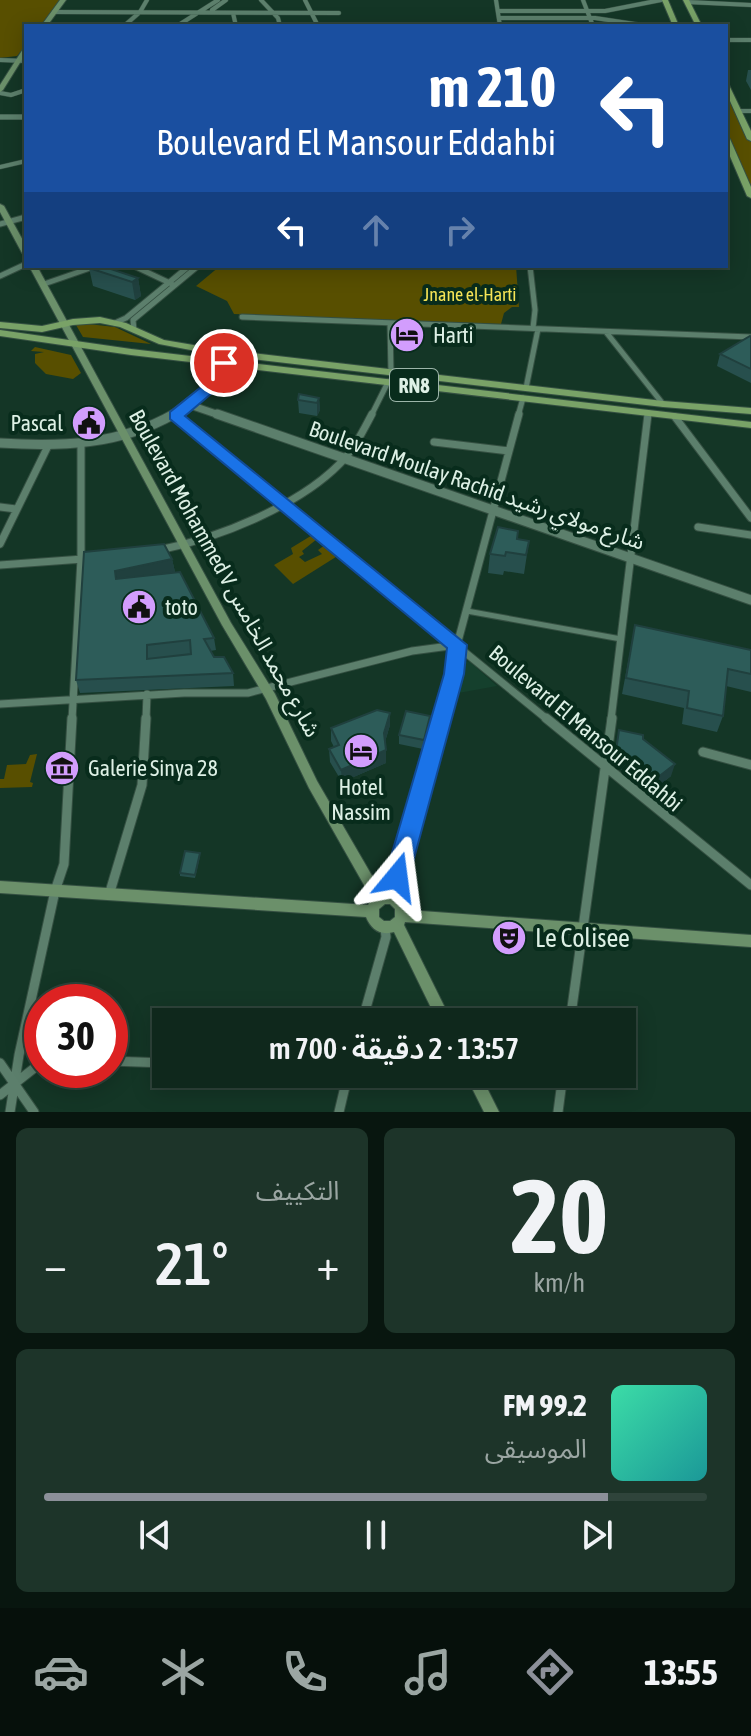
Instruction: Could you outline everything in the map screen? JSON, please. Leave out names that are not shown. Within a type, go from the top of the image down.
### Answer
[{"type":"main road","points":[[45,24],[63,0]]},
{"type":"main road","points":[[663,0],[675,24]]},
{"type":"main road","points":[[687,1],[698,24]]},
{"type":"main road","points":[[0,83],[22,60]]},
{"type":"main road","points":[[0,92],[7,77]]},
{"type":"main road","points":[[728,89],[751,139]]},
{"type":"main road","points":[[728,144],[751,196]]},
{"type":"main road","points":[[0,206],[4,223],[24,250]]},
{"type":"main road","name":"Boulevard Mohammed V شارع محمد الخامس","points":[[34,268],[380,904]]},
{"type":"main road","name":"RN8","points":[[0,325],[42,329],[93,320],[115,323],[162,342],[390,378]]},
{"type":"main road","name":"RN8","points":[[0,333],[78,346],[224,363],[524,393],[751,411]]},
{"type":"main road","name":"RN8","points":[[524,393],[648,414],[751,425]]},
{"type":"main road","points":[[0,887],[109,895],[400,905],[395,923],[438,1008]]},
{"type":"main road","points":[[380,904],[375,922],[585,928],[751,941]]},
{"type":"main road","points":[[479,1088],[492,1112]]},
{"type":"street","points":[[126,24],[147,0]]},
{"type":"street","points":[[180,24],[218,0]]},
{"type":"street","points":[[190,24],[226,0]]},
{"type":"street","points":[[261,0],[275,13],[279,24]]},
{"type":"street","points":[[305,0],[317,24]]},
{"type":"street","points":[[496,0],[500,24]]},
{"type":"street","points":[[583,0],[592,24]]},
{"type":"street","points":[[498,11],[605,11],[663,0]]},
{"type":"street","points":[[687,1],[751,5]]},
{"type":"street","points":[[54,12],[339,13]]},
{"type":"street","points":[[233,13],[236,24]]},
{"type":"street","points":[[499,18],[589,18],[633,24]]},
{"type":"street","points":[[728,40],[751,40]]},
{"type":"street","points":[[0,60],[22,60]]},
{"type":"street","points":[[0,92],[11,95],[24,92]]},
{"type":"street","points":[[0,100],[24,93]]},
{"type":"street","points":[[739,111],[751,111]]},
{"type":"street","points":[[0,120],[24,119]]},
{"type":"street","points":[[0,167],[24,161]]},
{"type":"street","points":[[728,162],[736,162]]},
{"type":"street","points":[[4,223],[24,218]]},
{"type":"street","points":[[0,276],[24,265]]},
{"type":"street","points":[[44,284],[90,268]]},
{"type":"street","points":[[138,268],[172,284]]},
{"type":"street","points":[[134,330],[133,320],[187,268]]},
{"type":"street","points":[[115,323],[195,268]]},
{"type":"street","points":[[380,904],[397,877],[452,682],[457,645],[524,393],[536,328],[530,268]]},
{"type":"street","points":[[242,317],[751,337]]},
{"type":"street","points":[[152,551],[184,545],[285,504],[344,459],[390,378],[390,323]]},
{"type":"street","points":[[606,332],[663,404]]},
{"type":"street","points":[[0,443],[81,445],[125,436],[175,416],[190,405],[206,390],[224,363]]},
{"type":"street","name":"Boulevard Moulay Rachid شارع مولاي رشيد","points":[[190,405],[751,600]]},
{"type":"street","points":[[572,1008],[585,928],[648,414]]},
{"type":"street","name":"Boulevard El Mansour Eddahbi","points":[[175,416],[751,885]]},
{"type":"street","points":[[675,417],[751,518]]},
{"type":"street","points":[[434,442],[509,451]]},
{"type":"street","points":[[10,1112],[55,891],[64,864],[81,559],[81,445]]},
{"type":"street","points":[[0,544],[48,446]]},
{"type":"street","points":[[0,507],[16,509]]},
{"type":"street","points":[[698,527],[751,535]]},
{"type":"street","points":[[0,565],[95,557]]},
{"type":"street","points":[[467,611],[621,639]]},
{"type":"street","points":[[0,704],[147,694],[248,693],[412,651],[457,645]]},
{"type":"street","points":[[109,895],[142,785],[147,694]]},
{"type":"street","points":[[609,733],[623,737]]},
{"type":"street","points":[[703,752],[751,765]]},
{"type":"street","points":[[366,1008],[386,937],[395,923]]},
{"type":"street","points":[[128,1062],[152,1062]]},
{"type":"street","points":[[0,1063],[34,1112]]},
{"type":"street","points":[[0,1095],[24,1076]]},
{"type":"street","points":[[339,1112],[344,1088]]},
{"type":"street","points":[[558,1112],[561,1088]]},
{"type":"shaded area","points":[[469,661],[497,686],[453,694],[461,663]]},
{"type":"green space","points":[[0,0],[60,0],[42,24],[24,24],[24,47],[17,56],[0,58]]},
{"type":"green space","points":[[728,93],[751,142],[751,190],[728,137]]},
{"type":"green space","name":"Jnane el-Harti","points":[[218,268],[516,268],[519,307],[512,307],[504,313],[501,324],[234,314],[227,301],[196,286]]},
{"type":"green space","points":[[76,325],[115,327],[151,344],[83,337]]},
{"type":"green space","points":[[35,347],[71,355],[81,373],[73,379],[46,374],[35,363],[35,354],[44,352],[31,351]]},
{"type":"green space","points":[[314,534],[317,539],[299,557],[305,562],[322,554],[318,550],[325,545],[339,555],[293,584],[274,565],[293,554],[291,548]]},
{"type":"green space","points":[[37,754],[30,782],[33,783],[32,787],[0,788],[0,779],[4,779],[7,765],[26,764],[30,755]]},
{"type":"building","points":[[89,268],[108,268],[138,278],[132,282]]},
{"type":"building","points":[[750,336],[751,369],[720,354]]},
{"type":"building","points":[[299,394],[319,398],[317,403],[298,400]]},
{"type":"building","points":[[498,527],[518,531],[517,539],[529,541],[526,555],[506,552],[505,556],[490,554]]},
{"type":"building","points":[[164,544],[172,559],[115,571],[116,579],[180,572],[214,638],[204,639],[214,657],[224,657],[233,673],[76,680],[84,552]],"holes":[[[190,640],[191,654],[147,659],[147,645]]]},
{"type":"building","points":[[635,625],[751,650],[751,674],[728,669],[723,716],[687,708],[689,691],[626,678]]},
{"type":"building","name":"Hotel Nassim","points":[[377,710],[390,713],[384,733],[386,750],[341,770],[329,749],[339,745],[331,728]]},
{"type":"building","points":[[406,711],[430,716],[424,740],[399,735]]},
{"type":"building","points":[[619,730],[643,735],[643,739],[675,764],[653,781],[616,751]]},
{"type":"building","points":[[185,851],[200,853],[195,875],[180,873]]},
{"type":"place","name":"Harti","points":[[407,335]]},
{"type":"place","name":"Pascal","points":[[89,423]]},
{"type":"place","name":"toto","points":[[139,607]]},
{"type":"place","name":"Hotel Nassim","points":[[361,751]]},
{"type":"place","name":"Galerie Sinya 28","points":[[62,768]]},
{"type":"place","name":"Le Colisee","points":[[509,938]]},
{"type":"route","points":[[224,363],[206,390],[175,416],[457,645],[454,674],[397,877]]}]
